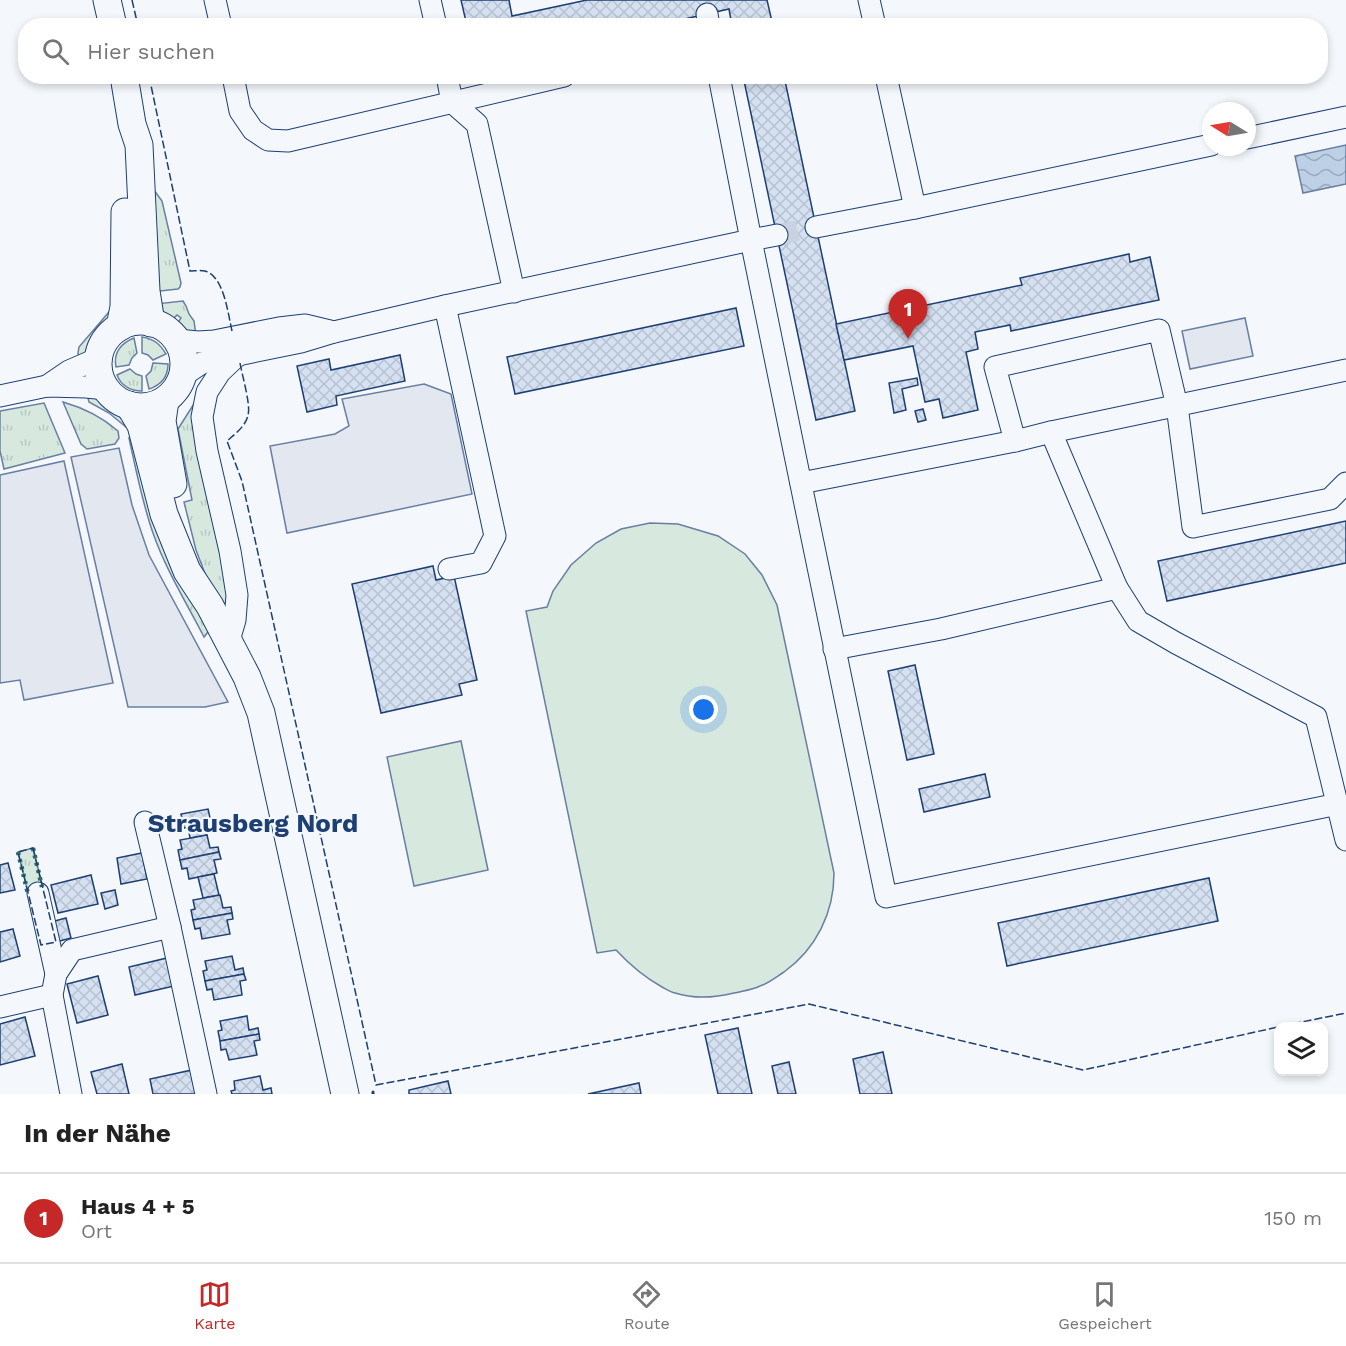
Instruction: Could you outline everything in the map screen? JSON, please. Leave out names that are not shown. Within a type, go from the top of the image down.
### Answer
[{"type":"main road","points":[[107,0],[111,18]]},
{"type":"main road","points":[[125,84],[132,124],[139,145],[146,291],[151,323]]},
{"type":"main road","points":[[120,327],[124,307],[126,198],[132,124]]},
{"type":"main road","points":[[139,322],[151,323],[163,328],[177,340],[183,358],[182,377],[176,389],[165,400],[149,406],[129,405],[119,401],[107,389],[100,377],[99,358],[106,340],[120,327],[139,322]]},
{"type":"main road","points":[[165,400],[162,421],[180,514],[210,606],[247,677],[261,713],[345,1094]]},
{"type":"main road","points":[[129,405],[141,424],[164,514],[177,548],[187,571],[210,606]]},
{"type":"street","points":[[215,0],[219,18]]},
{"type":"street","points":[[430,0],[433,18]]},
{"type":"street","points":[[869,0],[873,18]]},
{"type":"street","points":[[235,84],[240,111],[253,130],[268,140],[288,141],[530,84]]},
{"type":"street","points":[[449,84],[452,102],[477,124],[514,292]]},
{"type":"street","points":[[721,84],[886,897],[1338,804]]},
{"type":"street","points":[[888,84],[915,208]]},
{"type":"street","points":[[1256,136],[1346,117]]},
{"type":"street","points":[[816,227],[1202,148]]},
{"type":"street","points":[[182,377],[202,363],[301,342],[445,306],[777,235]]},
{"type":"street","points":[[445,306],[495,536],[481,562],[449,569]]},
{"type":"street","points":[[177,340],[214,341],[305,325],[334,332]]},
{"type":"street","points":[[1015,441],[995,367],[1160,330],[1177,406],[1193,527],[1330,499],[1346,483]]},
{"type":"street","points":[[228,644],[235,620],[237,595],[230,550],[207,451],[202,417],[207,392],[220,372],[238,355]]},
{"type":"street","points":[[47,386],[69,371],[99,358]]},
{"type":"street","points":[[801,483],[1015,441],[1346,370]]},
{"type":"street","points":[[0,396],[47,386],[107,389]]},
{"type":"street","points":[[1051,432],[1117,588],[1138,621],[1316,717],[1346,840]]},
{"type":"street","points":[[834,649],[941,629],[1117,588]]},
{"type":"street","points":[[145,822],[206,1094]]},
{"type":"street","points":[[38,893],[56,974]]},
{"type":"street","points":[[71,1094],[52,995],[56,974],[72,950],[170,927]]},
{"type":"street","points":[[0,1007],[52,995]]},
{"type":"green space","points":[[148,182],[162,201],[181,283],[178,289],[151,292]]},
{"type":"green space","points":[[183,301],[194,321],[196,336],[180,330],[176,326],[181,318],[177,315],[170,322],[155,304]]},
{"type":"green space","points":[[114,306],[113,319],[79,360],[79,347]]},
{"type":"green space","points":[[142,337],[156,342],[166,354],[153,360],[142,353]]},
{"type":"green space","points":[[134,338],[137,353],[129,365],[116,367],[115,362],[119,349]]},
{"type":"green space","points":[[153,363],[168,364],[168,369],[163,380],[149,389],[146,376],[151,371]]},
{"type":"green space","points":[[130,369],[142,376],[142,391],[127,387],[119,379],[117,375]]},
{"type":"green space","points":[[87,394],[103,397],[133,426],[126,427],[109,413],[89,402]]},
{"type":"green space","points":[[197,399],[227,565],[228,616],[207,579],[196,550],[184,502],[192,500],[178,429]]},
{"type":"green space","points":[[63,402],[106,421],[118,431],[119,438],[115,444],[87,449],[81,444]]},
{"type":"green space","points":[[44,403],[65,453],[4,469],[0,451],[0,411]]},
{"type":"green space","points":[[138,437],[211,628],[204,637],[164,559],[149,521],[129,438]]},
{"type":"green space","points":[[650,523],[678,524],[718,536],[745,554],[762,575],[777,605],[834,873],[827,916],[814,941],[795,963],[766,983],[719,996],[697,997],[671,992],[643,975],[616,950],[597,953],[526,611],[547,607],[553,591],[571,565],[596,543],[621,529]]},
{"type":"green space","points":[[461,741],[488,870],[414,886],[387,757]]},
{"type":"green space","points":[[33,848],[56,942],[41,945],[18,852]]},
{"type":"shaded area","points":[[1245,318],[1253,356],[1190,369],[1182,331]]},
{"type":"shaded area","points":[[424,384],[451,394],[472,494],[287,533],[270,446],[335,434],[349,426],[342,399]]},
{"type":"shaded area","points":[[119,448],[132,505],[149,555],[228,702],[205,707],[128,707],[71,457]]},
{"type":"shaded area","points":[[64,461],[113,683],[24,700],[20,680],[0,683],[0,475]]},
{"type":"water","points":[[1346,145],[1346,184],[1303,193],[1295,156]]},
{"type":"building","points":[[461,0],[509,0],[512,16],[587,0],[767,0],[771,18],[731,18],[729,9],[689,18],[465,18]]},
{"type":"building","points":[[745,84],[786,84],[855,411],[816,420]]},
{"type":"building","points":[[1129,254],[1130,262],[1150,257],[1159,300],[1011,331],[1010,325],[975,332],[978,349],[966,352],[978,410],[943,418],[939,399],[925,402],[913,346],[844,360],[836,324],[1022,285],[1020,278]]},
{"type":"building","points":[[736,308],[744,346],[515,394],[507,357]]},
{"type":"building","points":[[400,355],[405,381],[336,396],[337,405],[307,412],[297,366],[329,359],[331,370]]},
{"type":"building","points":[[917,378],[918,385],[902,389],[906,410],[894,413],[889,383]]},
{"type":"building","points":[[923,409],[926,420],[918,422],[915,411]]},
{"type":"building","points":[[1346,521],[1346,563],[1167,601],[1158,561]]},
{"type":"building","points":[[433,566],[436,580],[454,576],[477,680],[459,684],[462,695],[381,713],[352,584]]},
{"type":"building","points":[[915,665],[934,754],[907,760],[888,671]]},
{"type":"building","points":[[985,774],[990,797],[924,812],[919,789]]},
{"type":"building","points":[[208,809],[211,822],[184,828],[181,814]]},
{"type":"building","points":[[205,824],[207,835],[190,838],[188,827]]},
{"type":"building","points":[[207,835],[210,848],[218,847],[219,852],[180,860],[178,850],[182,849],[180,840]]},
{"type":"building","points":[[219,852],[221,859],[214,860],[217,873],[189,879],[187,868],[182,869],[180,860]]},
{"type":"building","points":[[142,853],[147,879],[121,884],[117,858]]},
{"type":"building","points":[[8,863],[15,890],[0,893],[0,865]]},
{"type":"building","points":[[214,874],[219,895],[203,898],[198,877]]},
{"type":"building","points":[[91,875],[98,904],[58,913],[51,885]]},
{"type":"building","points":[[1209,878],[1218,921],[1007,966],[998,923]]},
{"type":"building","points":[[115,890],[118,905],[105,909],[101,893]]},
{"type":"building","points":[[220,895],[223,908],[231,907],[232,913],[193,920],[191,910],[195,909],[193,900]]},
{"type":"building","points":[[232,913],[233,919],[227,920],[230,934],[202,939],[200,928],[195,929],[193,920]]},
{"type":"building","points":[[66,918],[71,938],[56,942],[51,922]]},
{"type":"building","points":[[13,929],[20,956],[0,962],[0,932]]},
{"type":"building","points":[[232,956],[235,970],[243,968],[244,974],[205,981],[203,971],[207,970],[205,961]]},
{"type":"building","points":[[167,958],[174,986],[135,995],[129,967]]},
{"type":"building","points":[[244,974],[246,980],[240,981],[242,995],[214,1000],[212,989],[207,990],[205,981]]},
{"type":"building","points":[[98,976],[108,1015],[77,1023],[67,984]]},
{"type":"building","points":[[247,1016],[249,1030],[258,1028],[259,1034],[220,1041],[218,1031],[222,1030],[220,1021]]},
{"type":"building","points":[[25,1017],[35,1056],[0,1065],[0,1024]]},
{"type":"building","points":[[738,1028],[752,1094],[718,1094],[705,1035]]},
{"type":"building","points":[[259,1034],[260,1040],[254,1041],[257,1055],[229,1060],[226,1049],[221,1050],[220,1041]]},
{"type":"building","points":[[883,1052],[892,1094],[860,1094],[853,1059]]},
{"type":"building","points":[[789,1062],[796,1094],[778,1094],[772,1066]]},
{"type":"building","points":[[122,1064],[129,1094],[97,1094],[91,1072]]},
{"type":"building","points":[[192,1070],[197,1094],[153,1094],[150,1079]]},
{"type":"building","points":[[260,1076],[263,1090],[271,1088],[272,1094],[232,1094],[231,1091],[235,1090],[234,1081]]},
{"type":"building","points":[[448,1081],[451,1094],[409,1094],[409,1090]]},
{"type":"building","points":[[639,1083],[641,1094],[588,1094]]},
{"type":"tunnel","points":[[777,235],[816,227]]},
{"type":"hedge","points":[[33,848],[42,887]]},
{"type":"hedge","points":[[18,852],[28,894]]},
{"type":"fence","points":[[132,0],[136,18]]},
{"type":"fence","points":[[151,84],[190,271],[205,271],[217,280],[224,296],[232,331]]},
{"type":"fence","points":[[240,363],[249,410],[243,426],[227,441],[242,481],[376,1085],[809,1004],[1083,1070],[1274,1028]]},
{"type":"fence","points":[[33,848],[56,942],[41,945],[18,852],[33,848]]},
{"type":"fence","points":[[1302,1022],[1346,1013]]},
{"type":"place","name":"Haus 4 + 5","points":[[908,339]]},
{"type":"district","name":"Strausberg Nord","points":[[253,823]]}]
